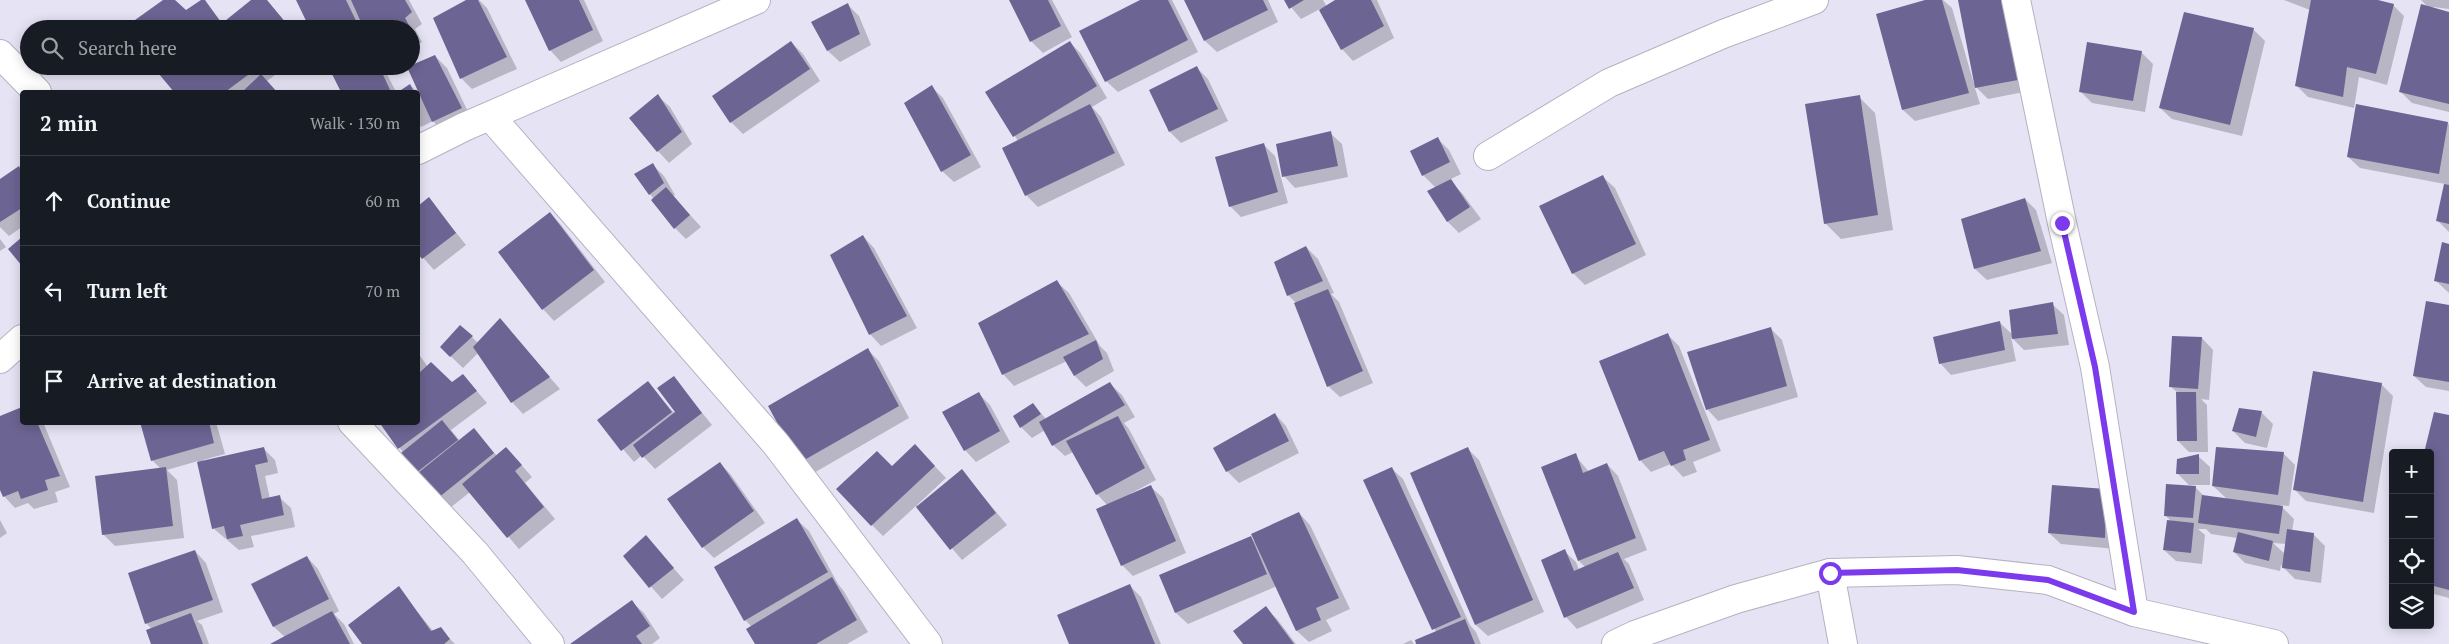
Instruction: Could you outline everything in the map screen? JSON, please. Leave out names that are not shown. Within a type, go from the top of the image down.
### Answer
[{"type":"street","points":[[420,149],[490,116],[756,0]]},
{"type":"street","points":[[1488,156],[1609,82],[1723,34],[1814,0]]},
{"type":"street","points":[[2016,0],[2062,223],[2095,367],[2134,612]]},
{"type":"street","points":[[0,54],[20,75]]},
{"type":"street","points":[[20,75],[35,90]]},
{"type":"street","points":[[490,116],[776,444],[928,644]]},
{"type":"street","points":[[0,359],[20,341]]},
{"type":"street","points":[[355,425],[476,553],[550,644]]},
{"type":"street","points":[[1616,644],[1635,634],[1736,599],[1830,573],[1957,570],[2048,580],[2134,612],[2274,644]]},
{"type":"street","points":[[1830,573],[1842,644]]},
{"type":"building","points":[[163,0],[175,0],[186,10],[201,0],[205,0],[219,20],[135,20]]},
{"type":"building","points":[[251,0],[267,0],[284,20],[226,20]]},
{"type":"building","points":[[296,0],[346,0],[356,20],[306,20]]},
{"type":"building","points":[[351,0],[405,0],[412,12],[405,18],[406,20],[360,20]]},
{"type":"building","points":[[466,0],[478,0],[507,57],[460,79],[433,18]]},
{"type":"building","points":[[525,0],[579,0],[593,30],[549,51]]},
{"type":"building","points":[[1009,0],[1048,0],[1061,26],[1030,42]]},
{"type":"building","points":[[1140,0],[1168,0],[1188,40],[1105,82],[1079,31]]},
{"type":"building","points":[[1184,0],[1263,0],[1268,10],[1204,41]]},
{"type":"building","points":[[1284,0],[1304,0],[1289,9]]},
{"type":"building","points":[[1335,0],[1371,0],[1384,26],[1341,50],[1319,10]]},
{"type":"building","points":[[1925,0],[1942,0],[1969,93],[1902,110],[1876,14]]},
{"type":"building","points":[[1958,0],[2006,0],[2023,79],[1975,88]]},
{"type":"building","points":[[2311,0],[2378,0],[2394,4],[2376,74],[2347,67],[2343,97],[2295,86]]},
{"type":"building","points":[[848,3],[860,34],[827,51],[811,22]]},
{"type":"building","points":[[2421,4],[2449,12],[2449,104],[2399,92]]},
{"type":"building","points":[[2184,12],[2254,28],[2230,125],[2159,108]]},
{"type":"building","points":[[791,41],[810,69],[730,123],[712,96]]},
{"type":"building","points":[[1070,41],[1097,86],[1013,137],[985,92]]},
{"type":"building","points":[[2087,42],[2142,51],[2133,101],[2079,92]]},
{"type":"building","points":[[435,55],[462,108],[432,122],[420,96],[420,90],[417,90],[411,75],[420,75],[420,61]]},
{"type":"building","points":[[1197,66],[1218,109],[1169,132],[1149,90]]},
{"type":"building","points":[[160,75],[248,75],[228,90],[172,90]]},
{"type":"building","points":[[262,75],[275,90],[244,90]]},
{"type":"building","points":[[332,75],[383,75],[390,90],[340,90]]},
{"type":"building","points":[[410,84],[413,90],[401,90]]},
{"type":"building","points":[[932,85],[971,155],[941,172],[904,103]]},
{"type":"building","points":[[658,94],[682,132],[657,152],[629,118]]},
{"type":"building","points":[[1860,95],[1878,215],[1824,224],[1805,104]]},
{"type":"building","points":[[1090,104],[1115,153],[1025,196],[1002,148]]},
{"type":"building","points":[[2356,104],[2448,122],[2439,174],[2347,157]]},
{"type":"building","points":[[1331,131],[1338,166],[1282,177],[1276,144]]},
{"type":"building","points":[[1438,137],[1450,162],[1422,176],[1410,151]]},
{"type":"building","points":[[1264,143],[1278,192],[1229,207],[1215,157]]},
{"type":"building","points":[[653,163],[664,183],[649,195],[634,174]]},
{"type":"building","points":[[19,166],[20,209],[0,222],[0,179]]},
{"type":"building","points":[[1603,175],[1636,244],[1572,274],[1539,206]]},
{"type":"building","points":[[1451,179],[1470,207],[1447,222],[1427,191]]},
{"type":"building","points":[[2444,184],[2449,185],[2449,224],[2436,221]]},
{"type":"building","points":[[666,187],[690,215],[674,229],[651,200]]},
{"type":"building","points":[[429,197],[456,233],[422,259],[420,256],[420,204]]},
{"type":"building","points":[[2025,198],[2041,251],[1974,269],[1961,219]]},
{"type":"building","points":[[550,212],[594,270],[542,310],[498,252]]},
{"type":"building","points":[[863,235],[907,316],[869,335],[830,255]]},
{"type":"building","points":[[20,239],[20,264],[8,249]]},
{"type":"building","points":[[2442,242],[2449,244],[2449,284],[2434,281]]},
{"type":"building","points":[[1306,246],[1323,281],[1287,296],[1274,262]]},
{"type":"building","points":[[1057,280],[1089,334],[1002,375],[978,323]]},
{"type":"building","points":[[1328,289],[1363,371],[1327,387],[1294,303]]},
{"type":"building","points":[[2426,301],[2449,305],[2449,382],[2413,376]]},
{"type":"building","points":[[2053,302],[2058,334],[2012,339],[2009,310]]},
{"type":"building","points":[[500,318],[550,377],[511,403],[473,347]]},
{"type":"building","points":[[2000,321],[2005,350],[1939,364],[1933,337]]},
{"type":"building","points":[[460,325],[473,336],[450,357],[440,347]]},
{"type":"building","points":[[1771,327],[1787,386],[1706,410],[1687,352]]},
{"type":"building","points":[[1668,333],[1710,440],[1683,450],[1686,460],[1671,466],[1664,451],[1639,461],[1599,361]]},
{"type":"building","points":[[2172,336],[2202,337],[2198,389],[2169,387]]},
{"type":"building","points":[[1096,340],[1103,359],[1074,376],[1063,357]]},
{"type":"building","points":[[868,348],[899,406],[799,463],[768,406]]},
{"type":"building","points":[[431,362],[452,382],[463,374],[477,391],[398,449],[381,425],[420,425],[420,372]]},
{"type":"building","points":[[2313,371],[2382,383],[2363,502],[2293,490]]},
{"type":"building","points":[[674,376],[702,413],[642,458],[633,445],[675,412],[657,388]]},
{"type":"building","points":[[648,381],[672,412],[621,451],[597,420]]},
{"type":"building","points":[[1110,382],[1125,405],[1052,446],[1039,422]]},
{"type":"building","points":[[979,392],[1000,431],[964,451],[942,412]]},
{"type":"building","points":[[2176,392],[2196,392],[2197,441],[2177,441]]},
{"type":"building","points":[[1033,403],[1041,414],[1020,428],[1013,416]]},
{"type":"building","points":[[20,408],[20,425],[38,425],[60,476],[45,480],[48,490],[21,499],[18,491],[3,497],[0,490],[0,416]]},
{"type":"building","points":[[2239,408],[2262,411],[2256,437],[2232,431]]},
{"type":"building","points":[[2434,412],[2449,415],[2449,590],[2434,586],[2434,449],[2425,449]]},
{"type":"building","points":[[1275,413],[1289,441],[1226,472],[1213,448]]},
{"type":"building","points":[[1118,416],[1145,468],[1096,495],[1066,441]]},
{"type":"building","points":[[442,420],[458,440],[416,473],[401,453]]},
{"type":"building","points":[[141,425],[210,425],[214,443],[151,461]]},
{"type":"building","points":[[474,428],[494,453],[438,498],[418,473]]},
{"type":"building","points":[[915,444],[935,466],[871,526],[836,489],[877,451],[892,466]]},
{"type":"building","points":[[264,447],[268,462],[255,465],[262,499],[280,495],[284,515],[240,525],[243,536],[227,539],[224,526],[212,529],[197,462]]},
{"type":"building","points":[[506,447],[522,465],[515,471],[544,507],[507,538],[462,484]]},
{"type":"building","points":[[1468,447],[1533,600],[1475,625],[1410,473]]},
{"type":"building","points":[[2216,447],[2284,452],[2278,495],[2212,486]]},
{"type":"building","points":[[1576,453],[1583,473],[1607,463],[1636,538],[1578,561],[1541,467]]},
{"type":"building","points":[[2199,454],[2199,474],[2176,474],[2177,459]]},
{"type":"building","points":[[720,462],[754,511],[702,548],[667,499]]},
{"type":"building","points":[[166,467],[173,526],[102,535],[95,476]]},
{"type":"building","points":[[1392,467],[1461,617],[1432,630],[1363,480]]},
{"type":"building","points":[[962,469],[996,513],[950,550],[916,507]]},
{"type":"building","points":[[2166,484],[2196,486],[2193,518],[2164,516]]},
{"type":"building","points":[[1151,485],[1176,541],[1121,566],[1096,509]]},
{"type":"building","points":[[2052,485],[2106,489],[2105,538],[2048,533]]},
{"type":"building","points":[[2202,495],[2283,506],[2279,534],[2198,523]]},
{"type":"building","points":[[1299,512],[1339,598],[1316,608],[1321,620],[1296,631],[1251,534]]},
{"type":"building","points":[[797,518],[828,572],[744,621],[714,567]]},
{"type":"building","points":[[2167,520],[2194,523],[2191,553],[2163,550]]},
{"type":"building","points":[[2287,529],[2314,533],[2310,572],[2282,568]]},
{"type":"building","points":[[2238,532],[2273,541],[2269,561],[2233,552]]},
{"type":"building","points":[[646,535],[674,568],[649,588],[623,556]]},
{"type":"building","points":[[1251,536],[1267,574],[1175,613],[1159,575]]},
{"type":"building","points":[[1565,549],[1574,571],[1618,552],[1634,588],[1564,618],[1541,560]]},
{"type":"building","points":[[195,550],[213,600],[145,624],[128,573]]},
{"type":"building","points":[[307,556],[329,599],[273,627],[251,584]]},
{"type":"building","points":[[832,577],[857,620],[816,644],[755,644],[746,629]]},
{"type":"building","points":[[1130,584],[1155,644],[1069,644],[1057,615]]},
{"type":"building","points":[[399,586],[431,631],[441,627],[450,639],[444,644],[362,644],[348,625]]},
{"type":"building","points":[[632,600],[650,626],[636,636],[642,644],[570,644]]},
{"type":"building","points":[[1266,606],[1294,644],[1243,644],[1233,631]]},
{"type":"building","points":[[332,611],[350,644],[270,644]]},
{"type":"building","points":[[191,613],[203,644],[151,644],[146,630]]},
{"type":"building","points":[[1465,619],[1475,644],[1416,644],[1415,640]]},
{"type":"route","points":[[1830,573],[1957,570],[2048,580],[2134,612],[2095,367],[2062,223]]}]
